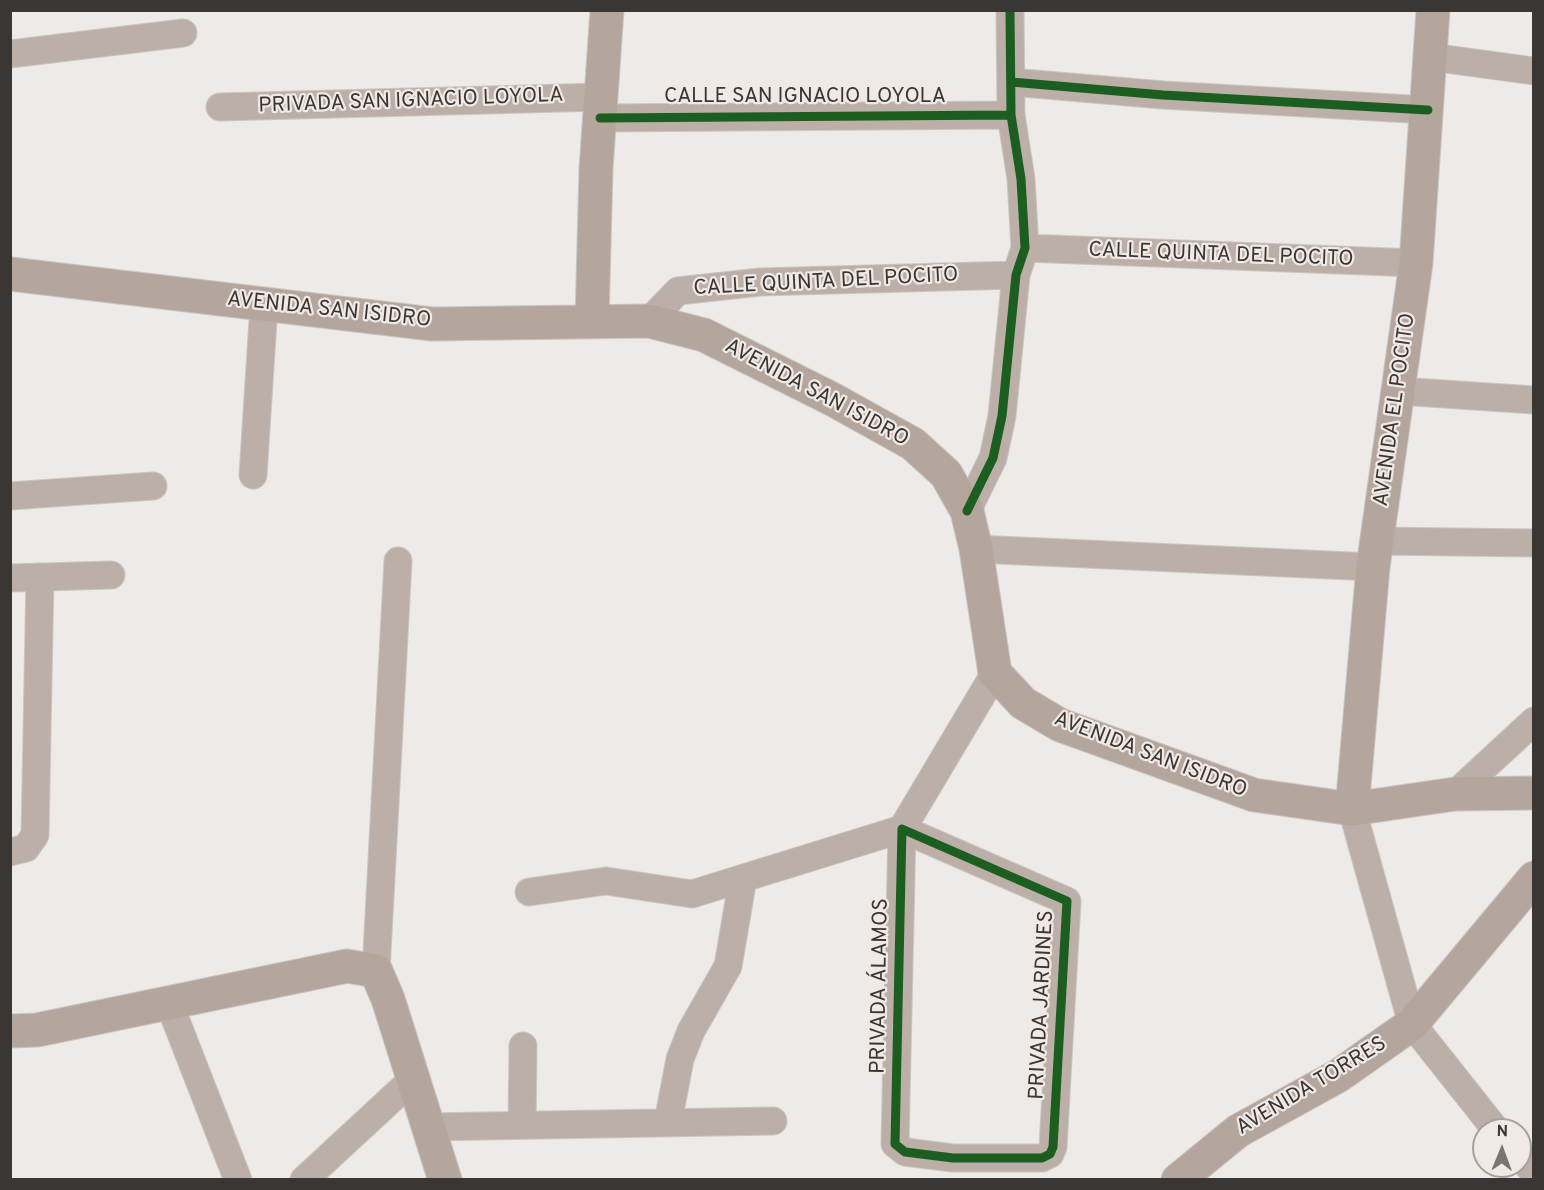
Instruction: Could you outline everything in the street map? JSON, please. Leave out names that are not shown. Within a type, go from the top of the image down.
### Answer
[{"type":"main road","points":[[592,320],[596,169],[607,10]]},
{"type":"main road","name":"AVENIDA EL POCITO","points":[[1352,809],[1375,554],[1416,263],[1433,10]]},
{"type":"main road","name":"AVENIDA SAN ISIDRO","points":[[10,274],[432,324],[649,321],[704,335],[832,399],[913,444],[946,474],[967,511],[976,549],[995,673],[1023,703],[1060,725],[1254,795],[1352,809],[1455,794],[1533,793]]},
{"type":"main road","name":"AVENIDA TORRES","points":[[1178,1179],[1238,1131],[1338,1076],[1412,1024],[1533,878]]},
{"type":"main road","points":[[10,1031],[37,1030],[347,966],[376,971],[388,999],[445,1179]]},
{"type":"street","points":[[967,511],[993,458],[1002,416],[1016,275],[1025,248],[1021,179],[1011,115],[1010,10]]},
{"type":"street","points":[[10,54],[183,33]]},
{"type":"street","points":[[1431,57],[1533,71]]},
{"type":"street","points":[[1011,82],[1164,95],[1428,110]]},
{"type":"street","name":"PRIVADA SAN IGNACIO LOYOLA","points":[[220,107],[600,107]]},
{"type":"street","name":"CALLE SAN IGNACIO LOYOLA","points":[[600,107],[1011,115]]},
{"type":"street","name":"CALLE QUINTA DEL POCITO","points":[[1025,248],[1416,263]]},
{"type":"street","name":"CALLE QUINTA DEL POCITO","points":[[649,321],[678,291],[760,282],[1016,275]]},
{"type":"street","points":[[253,476],[264,305]]},
{"type":"street","points":[[1399,391],[1533,400]]},
{"type":"street","points":[[10,496],[153,486]]},
{"type":"street","points":[[976,549],[1375,554],[1533,543]]},
{"type":"street","points":[[376,971],[398,561]]},
{"type":"street","points":[[10,578],[111,575]]},
{"type":"street","points":[[10,852],[26,848],[35,835],[40,577]]},
{"type":"street","points":[[529,892],[606,880],[692,894],[902,829],[995,673]]},
{"type":"street","points":[[1455,794],[1533,721]]},
{"type":"street","points":[[1352,809],[1412,1024],[1486,1118]]},
{"type":"street","name":"PRIVADA ÁLAMOS","points":[[902,829],[895,1144],[905,1152],[953,1158],[1042,1158],[1050,1154],[1053,1147]]},
{"type":"street","name":"PRIVADA JARDINES","points":[[902,829],[1067,901],[1053,1147]]},
{"type":"street","points":[[668,1122],[680,1059],[691,1031],[728,966],[743,878]]},
{"type":"street","points":[[169,1003],[238,1179]]},
{"type":"street","points":[[522,1125],[523,1046]]},
{"type":"street","points":[[304,1179],[412,1080]]},
{"type":"street","points":[[428,1126],[773,1121]]},
{"type":"cycle path","points":[[967,511],[993,458],[1002,416],[1016,275],[1025,248],[1021,179],[1011,115],[1010,10]]},
{"type":"cycle path","points":[[1011,82],[1163,95],[1428,110]]},
{"type":"cycle path","points":[[600,118],[1011,115]]},
{"type":"cycle path","points":[[902,829],[1067,901],[1053,1147],[1050,1154],[1042,1158],[953,1158],[905,1152],[895,1144],[902,829]]}]
